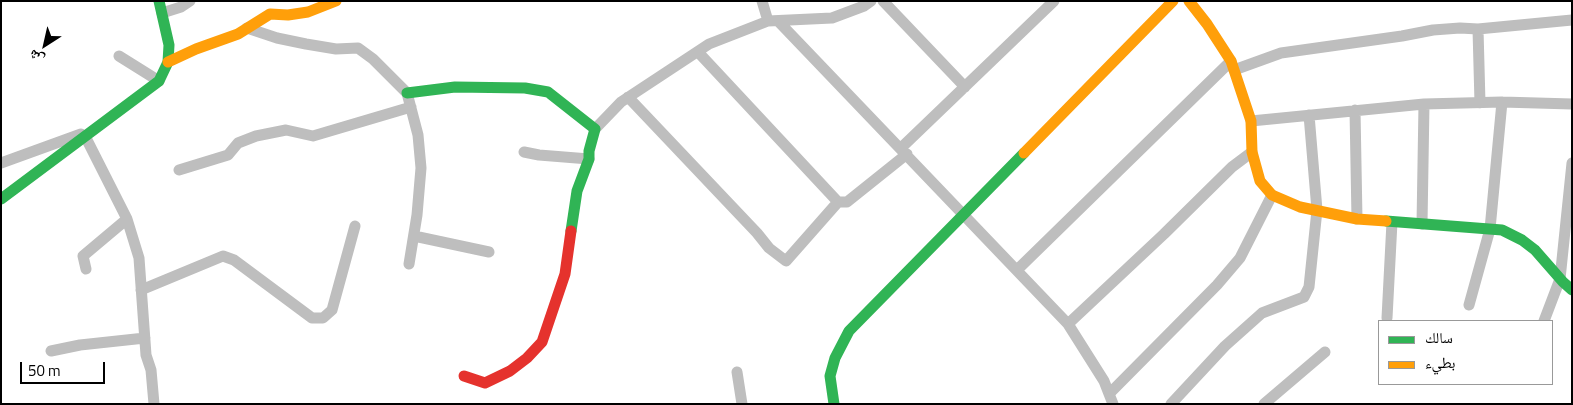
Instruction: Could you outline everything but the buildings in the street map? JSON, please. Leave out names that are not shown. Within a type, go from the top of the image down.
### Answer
[{"type":"street","points":[[1,198],[159,81],[168,62],[169,45],[159,1]]},
{"type":"street","points":[[162,14],[181,7],[190,1]]},
{"type":"street","points":[[168,62],[196,49],[238,34],[270,14],[288,16],[308,12],[336,1]]},
{"type":"street","points":[[762,1],[773,21],[904,151],[1068,324],[1104,381],[1111,399],[1240,258],[1272,195]]},
{"type":"street","points":[[464,376],[485,382],[510,371],[528,358],[542,342],[556,304],[564,274],[577,191],[589,159],[589,151],[595,129],[621,102],[709,44],[773,21],[832,18],[864,6],[871,1]]},
{"type":"street","points":[[883,1],[964,87]]},
{"type":"street","points":[[698,52],[838,202],[847,202],[904,151],[964,87],[1054,1]]},
{"type":"street","points":[[834,404],[830,376],[834,358],[849,331],[1173,1]]},
{"type":"street","points":[[1190,1],[1207,24],[1232,65],[1251,121],[1252,152],[1260,181],[1272,195],[1300,207],[1357,219],[1502,230],[1515,236],[1540,254],[1560,279],[1572,290]]},
{"type":"street","points":[[1017,270],[1232,65],[1281,53],[1432,30],[1478,29],[1572,20]]},
{"type":"street","points":[[247,28],[277,38],[336,49],[358,48],[373,59],[407,93],[418,135],[421,168],[409,264]]},
{"type":"street","points":[[1478,29],[1480,103]]},
{"type":"street","points":[[119,56],[159,81]]},
{"type":"street","points":[[407,93],[455,87],[525,88],[548,92],[595,129]]},
{"type":"street","points":[[628,97],[770,248],[786,261],[838,202]]},
{"type":"street","points":[[1251,121],[1424,104],[1502,102],[1572,104]]},
{"type":"street","points":[[1469,305],[1490,229],[1502,102]]},
{"type":"street","points":[[1422,224],[1424,104]]},
{"type":"street","points":[[179,170],[228,155],[238,143],[256,136],[286,130],[313,136],[411,107]]},
{"type":"street","points":[[1355,110],[1357,219]]},
{"type":"street","points":[[1171,404],[1225,346],[1262,313],[1304,297],[1309,287],[1317,210],[1309,115]]},
{"type":"street","points":[[1,164],[94,129]]},
{"type":"street","points":[[85,136],[127,219],[139,258],[146,355],[151,370],[154,404]]},
{"type":"street","points":[[524,152],[589,159]]},
{"type":"street","points":[[1068,324],[1232,167],[1252,152]]},
{"type":"street","points":[[1544,320],[1560,279],[1572,163]]},
{"type":"street","points":[[86,269],[83,256],[127,219]]},
{"type":"street","points":[[1387,318],[1392,222]]},
{"type":"street","points":[[141,290],[223,256],[234,260],[312,318],[323,318],[332,310],[355,226]]},
{"type":"street","points":[[414,236],[488,252]]},
{"type":"street","points":[[50,351],[80,345],[145,338]]},
{"type":"street","points":[[1264,404],[1325,352]]},
{"type":"street","points":[[737,372],[742,404]]},
{"type":"traffic: fast","points":[[1,199],[159,81],[168,62],[169,45],[159,1]]},
{"type":"traffic: fast","points":[[407,93],[455,87],[525,88],[548,92],[595,129],[589,151],[589,159],[577,191],[571,231]]},
{"type":"traffic: fast","points":[[834,404],[830,376],[835,358],[849,331],[1024,153]]},
{"type":"traffic: fast","points":[[1386,221],[1502,230],[1522,240],[1535,250],[1572,290]]},
{"type":"traffic: slow","points":[[168,62],[196,49],[238,34],[270,14],[288,15],[308,12],[336,1]]},
{"type":"traffic: slow","points":[[1024,153],[1173,1]]},
{"type":"traffic: slow","points":[[1189,1],[1207,24],[1231,61],[1251,121],[1252,152],[1260,181],[1272,195],[1300,207],[1357,219],[1386,221]]},
{"type":"traffic: jam","points":[[464,376],[485,383],[510,371],[527,358],[542,342],[565,274],[571,231]]}]
